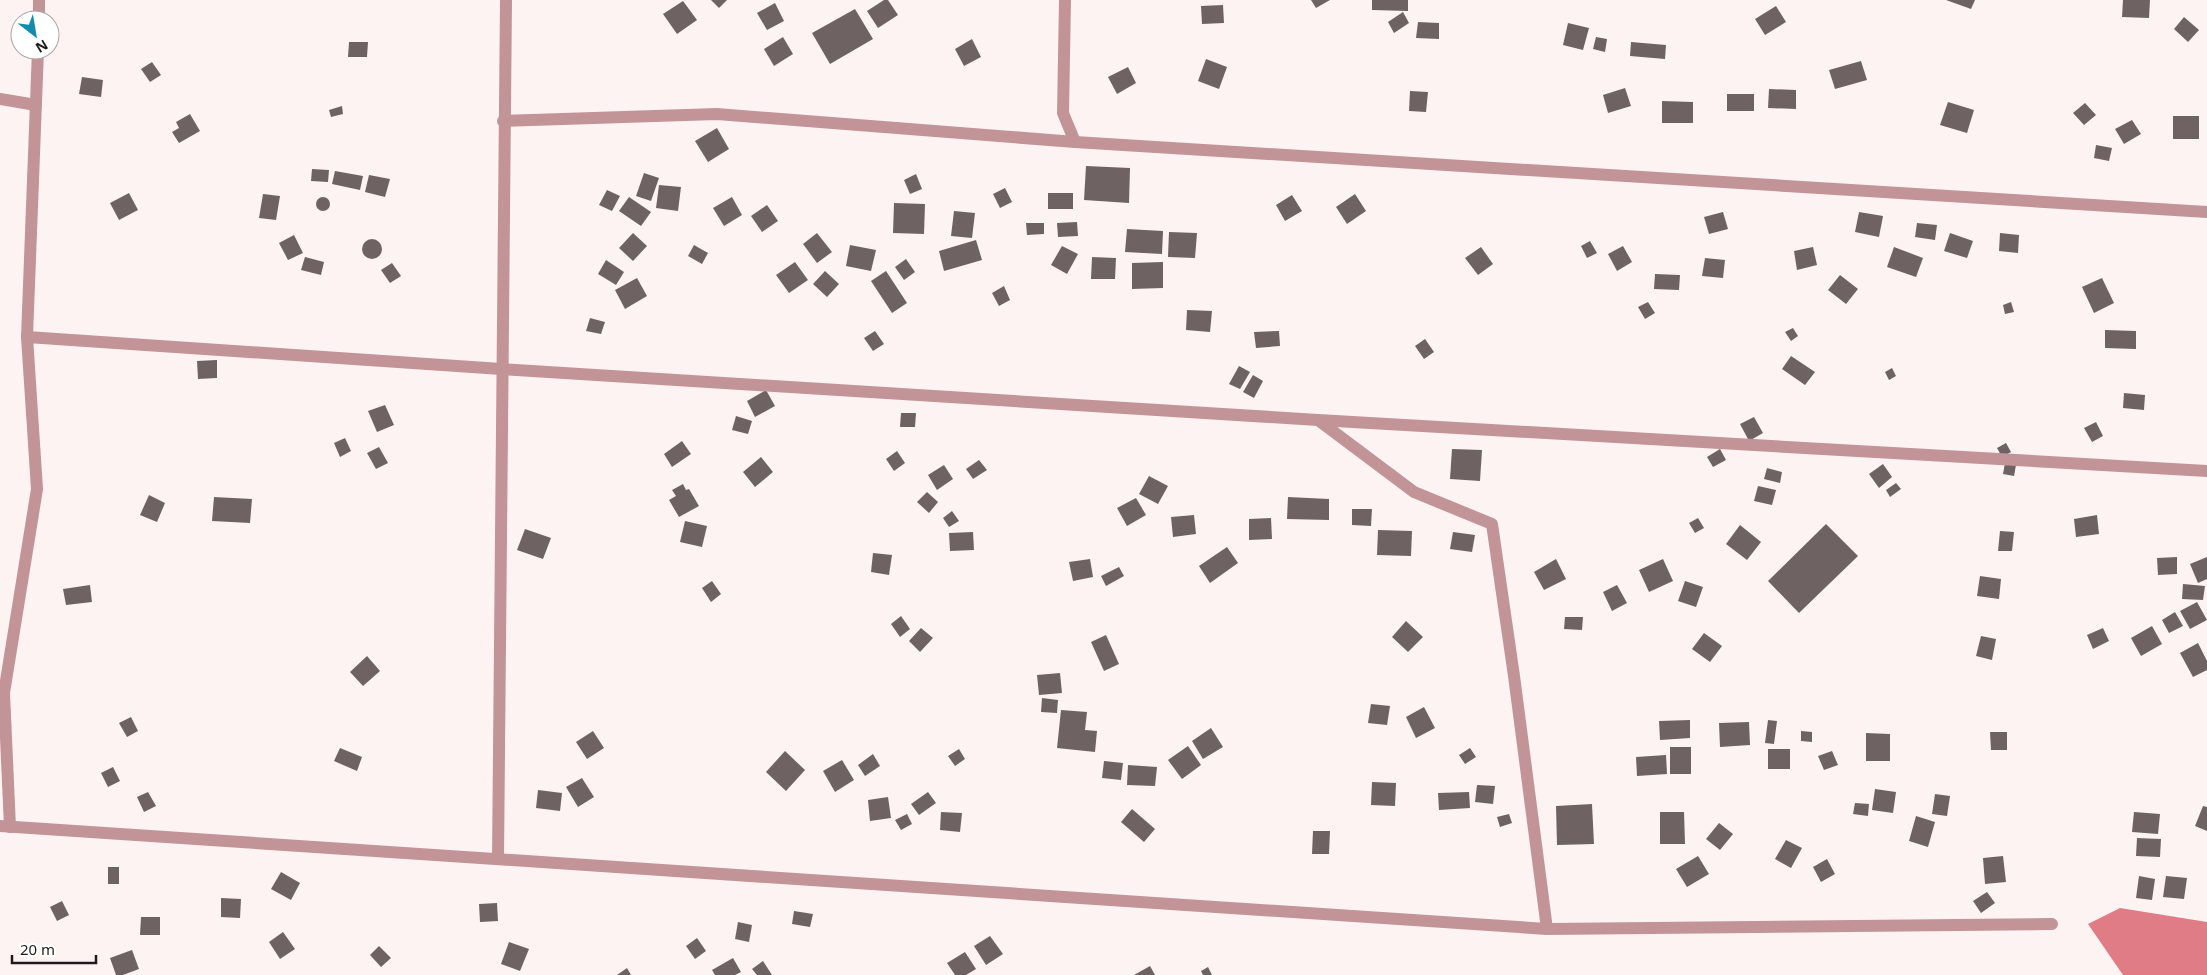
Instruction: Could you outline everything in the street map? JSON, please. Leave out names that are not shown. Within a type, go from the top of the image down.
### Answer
[{"type":"street","points":[[498,859],[503,121],[506,0]]},
{"type":"street","points":[[1065,0],[1063,112],[1075,142]]},
{"type":"street","points":[[38,60],[27,337],[37,488],[4,693],[5,827],[1547,929],[2052,924]]},
{"type":"street","points":[[0,99],[36,105]]},
{"type":"street","points":[[503,121],[717,114],[1075,142],[2207,212]]},
{"type":"street","points":[[27,337],[501,369],[1318,420],[2207,471]]},
{"type":"street","points":[[1318,420],[1414,492],[1492,524],[1547,929]]},
{"type":"shaded area","points":[[2120,908],[2207,922],[2207,975],[2123,975],[2088,924]]},
{"type":"building","points":[[711,0],[727,0],[719,8]]},
{"type":"building","points":[[884,0],[888,0],[898,15],[878,28],[867,11]]},
{"type":"building","points":[[1311,0],[1330,0],[1316,8]]},
{"type":"building","points":[[1372,0],[1408,0],[1408,11],[1372,10]]},
{"type":"building","points":[[1946,0],[1975,0],[1971,9]]},
{"type":"building","points":[[2123,0],[2150,0],[2149,18],[2122,17]]},
{"type":"building","points":[[683,1],[697,20],[677,34],[663,14]]},
{"type":"building","points":[[775,3],[784,21],[767,30],[757,13]]},
{"type":"building","points":[[1223,5],[1224,23],[1202,24],[1201,6]]},
{"type":"building","points":[[1776,6],[1786,22],[1765,35],[1755,19]]},
{"type":"building","points":[[855,9],[873,39],[830,64],[812,33]]},
{"type":"building","points":[[1403,12],[1409,23],[1394,33],[1388,22]]},
{"type":"building","points":[[2184,17],[2199,30],[2188,42],[2174,29]]},
{"type":"building","points":[[1418,22],[1439,23],[1439,39],[1416,38]]},
{"type":"building","points":[[1568,23],[1589,28],[1583,50],[1563,45]]},
{"type":"building","points":[[783,37],[793,54],[774,66],[764,49]]},
{"type":"building","points":[[1596,37],[1607,39],[1605,52],[1593,49]]},
{"type":"building","points":[[972,39],[981,57],[964,66],[955,49]]},
{"type":"building","points":[[349,42],[368,42],[367,57],[348,57]]},
{"type":"building","points":[[1631,42],[1666,45],[1665,59],[1630,56]]},
{"type":"building","points":[[1206,59],[1227,67],[1219,89],[1198,81]]},
{"type":"building","points":[[1861,61],[1867,80],[1835,89],[1829,70]]},
{"type":"building","points":[[152,62],[161,75],[150,82],[141,69]]},
{"type":"building","points":[[1128,67],[1136,83],[1117,94],[1108,77]]},
{"type":"building","points":[[82,77],[103,80],[101,97],[79,94]]},
{"type":"building","points":[[1625,88],[1631,106],[1608,113],[1603,95]]},
{"type":"building","points":[[1769,89],[1796,90],[1796,109],[1768,108]]},
{"type":"building","points":[[1410,91],[1428,92],[1426,112],[1409,111]]},
{"type":"building","points":[[1727,94],[1754,94],[1754,111],[1727,111]]},
{"type":"building","points":[[1662,101],[1693,102],[1693,123],[1662,123]]},
{"type":"building","points":[[1948,102],[1974,110],[1967,133],[1940,125]]},
{"type":"building","points":[[2085,103],[2096,115],[2084,125],[2073,113]]},
{"type":"building","points":[[342,106],[343,114],[331,117],[329,110]]},
{"type":"building","points":[[190,114],[200,131],[179,143],[172,132],[179,128],[176,122]]},
{"type":"building","points":[[2173,116],[2199,116],[2199,139],[2173,139]]},
{"type":"building","points":[[2132,120],[2141,134],[2124,144],[2115,129]]},
{"type":"building","points":[[717,128],[729,149],[708,162],[695,141]]},
{"type":"building","points":[[2096,145],[2112,148],[2109,161],[2094,158]]},
{"type":"building","points":[[1086,166],[1130,168],[1129,203],[1084,200]]},
{"type":"building","points":[[312,169],[329,170],[328,182],[311,181]]},
{"type":"building","points":[[335,171],[363,176],[360,190],[332,184]]},
{"type":"building","points":[[644,173],[659,178],[651,201],[636,196]]},
{"type":"building","points":[[916,174],[922,189],[910,194],[904,180]]},
{"type":"building","points":[[369,175],[390,179],[385,197],[365,192]]},
{"type":"building","points":[[659,185],[681,187],[678,211],[656,208]]},
{"type":"building","points":[[1005,188],[1012,202],[1000,208],[993,194]]},
{"type":"building","points":[[607,190],[620,196],[612,211],[599,205]]},
{"type":"building","points":[[129,193],[138,210],[119,220],[110,203]]},
{"type":"building","points":[[1048,193],[1073,193],[1073,209],[1048,209]]},
{"type":"building","points":[[263,194],[280,196],[276,220],[259,218]]},
{"type":"building","points":[[1355,194],[1366,211],[1347,224],[1336,207]]},
{"type":"building","points":[[1292,195],[1302,211],[1285,221],[1276,205]]},
{"type":"building","points":[[320,197],[326,197],[330,204],[326,211],[320,211],[316,207],[316,201]]},
{"type":"building","points":[[629,197],[651,212],[641,226],[619,211]]},
{"type":"building","points":[[732,197],[742,215],[724,226],[713,208]]},
{"type":"building","points":[[894,203],[925,204],[924,234],[893,233]]},
{"type":"building","points":[[767,205],[778,221],[762,232],[751,216]]},
{"type":"building","points":[[954,211],[975,213],[972,238],[951,236]]},
{"type":"building","points":[[1723,212],[1728,229],[1709,234],[1704,217]]},
{"type":"building","points":[[1859,212],[1883,216],[1879,237],[1855,232]]},
{"type":"building","points":[[1077,222],[1078,236],[1058,237],[1057,223]]},
{"type":"building","points":[[1026,223],[1044,223],[1044,234],[1027,235]]},
{"type":"building","points":[[1917,223],[1937,225],[1935,240],[1915,237]]},
{"type":"building","points":[[1127,229],[1163,231],[1162,254],[1125,252]]},
{"type":"building","points":[[1169,232],[1197,233],[1195,258],[1168,257]]},
{"type":"building","points":[[633,233],[647,246],[633,261],[619,248]]},
{"type":"building","points":[[817,233],[832,252],[817,263],[803,244]]},
{"type":"building","points":[[1950,233],[1973,241],[1967,258],[1944,251]]},
{"type":"building","points":[[2000,233],[2019,235],[2018,253],[1999,251]]},
{"type":"building","points":[[294,235],[303,253],[288,260],[279,243]]},
{"type":"building","points":[[372,239],[379,242],[382,249],[379,256],[372,259],[365,256],[362,249],[365,242]]},
{"type":"building","points":[[976,240],[982,260],[944,271],[939,251]]},
{"type":"building","points":[[1590,241],[1597,253],[1587,258],[1581,246]]},
{"type":"building","points":[[694,245],[708,253],[702,264],[688,256]]},
{"type":"building","points":[[850,245],[876,250],[871,271],[846,266]]},
{"type":"building","points":[[1062,246],[1078,254],[1067,274],[1051,265]]},
{"type":"building","points":[[1623,246],[1632,262],[1617,271],[1608,254]]},
{"type":"building","points":[[1481,247],[1493,264],[1478,275],[1465,258]]},
{"type":"building","points":[[1813,247],[1817,265],[1797,270],[1794,251]]},
{"type":"building","points":[[1894,247],[1923,258],[1916,277],[1887,267]]},
{"type":"building","points":[[305,257],[324,262],[321,275],[301,270]]},
{"type":"building","points":[[1092,257],[1116,258],[1115,279],[1091,279]]},
{"type":"building","points":[[1705,258],[1725,260],[1723,278],[1702,276]]},
{"type":"building","points":[[906,259],[915,272],[904,280],[895,267]]},
{"type":"building","points":[[606,260],[624,272],[616,285],[598,274]]},
{"type":"building","points":[[795,262],[808,280],[789,293],[776,275]]},
{"type":"building","points":[[1163,262],[1163,288],[1132,289],[1132,263]]},
{"type":"building","points":[[392,263],[401,276],[390,283],[381,270]]},
{"type":"building","points":[[825,271],[839,284],[827,297],[813,284]]},
{"type":"building","points":[[886,271],[907,303],[892,313],[871,281]]},
{"type":"building","points":[[1655,274],[1680,275],[1679,290],[1654,289]]},
{"type":"building","points":[[1840,275],[1858,289],[1846,304],[1828,290]]},
{"type":"building","points":[[637,278],[647,296],[625,309],[615,290]]},
{"type":"building","points":[[2102,278],[2114,303],[2094,313],[2082,287]]},
{"type":"building","points":[[1004,286],[1010,300],[999,306],[992,293]]},
{"type":"building","points":[[1648,302],[1655,313],[1645,319],[1638,307]]},
{"type":"building","points":[[2011,302],[2014,312],[2005,314],[2003,305]]},
{"type":"building","points":[[1187,310],[1212,311],[1210,332],[1186,330]]},
{"type":"building","points":[[590,318],[605,322],[601,334],[586,331]]},
{"type":"building","points":[[1793,328],[1798,336],[1791,341],[1785,332]]},
{"type":"building","points":[[2105,330],[2136,331],[2136,349],[2105,348]]},
{"type":"building","points":[[875,331],[884,344],[873,351],[864,338]]},
{"type":"building","points":[[1279,331],[1280,346],[1256,348],[1254,332]]},
{"type":"building","points":[[1425,339],[1434,352],[1424,359],[1415,346]]},
{"type":"building","points":[[1791,356],[1815,372],[1805,385],[1782,369]]},
{"type":"building","points":[[217,360],[217,378],[198,379],[197,361]]},
{"type":"building","points":[[1239,366],[1250,372],[1240,389],[1229,384]]},
{"type":"building","points":[[1892,368],[1896,376],[1889,380],[1885,372]]},
{"type":"building","points":[[1253,375],[1263,381],[1254,398],[1243,392]]},
{"type":"building","points":[[766,390],[775,406],[755,417],[747,401]]},
{"type":"building","points":[[2124,393],[2145,395],[2144,410],[2123,408]]},
{"type":"building","points":[[385,405],[394,425],[377,432],[368,411]]},
{"type":"building","points":[[901,413],[916,413],[915,427],[900,427]]},
{"type":"building","points":[[736,416],[752,421],[748,434],[732,430]]},
{"type":"building","points":[[1754,417],[1763,433],[1749,441],[1740,424]]},
{"type":"building","points":[[2096,422],[2103,436],[2092,442],[2084,428]]},
{"type":"building","points":[[345,438],[351,451],[340,457],[334,443]]},
{"type":"building","points":[[682,441],[691,454],[672,467],[664,454]]},
{"type":"building","points":[[2006,443],[2011,452],[2002,457],[1997,448]]},
{"type":"building","points":[[379,447],[388,463],[376,469],[367,453]]},
{"type":"building","points":[[1452,449],[1482,450],[1480,481],[1450,479]]},
{"type":"building","points":[[1720,449],[1726,460],[1713,467],[1707,457]]},
{"type":"building","points":[[897,451],[905,463],[894,471],[886,459]]},
{"type":"building","points":[[761,457],[773,472],[755,487],[743,472]]},
{"type":"building","points":[[979,460],[987,470],[973,479],[966,469]]},
{"type":"building","points":[[2005,463],[2016,465],[2014,476],[2003,474]]},
{"type":"building","points":[[1883,464],[1892,477],[1879,488],[1869,474]]},
{"type":"building","points":[[944,465],[953,479],[937,490],[928,475]]},
{"type":"building","points":[[1767,468],[1782,472],[1780,483],[1764,479]]},
{"type":"building","points":[[1149,476],[1168,486],[1158,504],[1139,494]]},
{"type":"building","points":[[1896,483],[1901,489],[1890,497],[1886,490]]},
{"type":"building","points":[[683,484],[686,490],[689,489],[699,506],[679,517],[669,500],[676,496],[672,490]]},
{"type":"building","points":[[1758,486],[1776,490],[1772,505],[1754,501]]},
{"type":"building","points":[[927,492],[938,502],[929,513],[917,502]]},
{"type":"building","points":[[149,495],[165,503],[157,522],[140,515]]},
{"type":"building","points":[[214,497],[252,499],[250,523],[212,521]]},
{"type":"building","points":[[1288,497],[1329,499],[1329,520],[1287,519]]},
{"type":"building","points":[[1136,498],[1146,515],[1127,526],[1117,508]]},
{"type":"building","points":[[1352,509],[1372,509],[1371,526],[1352,525]]},
{"type":"building","points":[[952,511],[959,521],[949,527],[943,518]]},
{"type":"building","points":[[1194,515],[1196,534],[1173,537],[1171,517]]},
{"type":"building","points":[[2097,515],[2099,534],[2076,537],[2074,519]]},
{"type":"building","points":[[1271,518],[1272,539],[1249,540],[1249,519]]},
{"type":"building","points":[[1698,518],[1704,528],[1695,533],[1689,523]]},
{"type":"building","points":[[685,521],[707,526],[702,547],[680,542]]},
{"type":"building","points":[[1826,524],[1858,556],[1799,613],[1768,581]]},
{"type":"building","points":[[1740,525],[1761,542],[1747,560],[1726,544]]},
{"type":"building","points":[[525,529],[551,538],[543,559],[517,550]]},
{"type":"building","points":[[1378,530],[1412,531],[1411,556],[1377,555]]},
{"type":"building","points":[[2000,531],[2014,532],[2012,551],[1998,551]]},
{"type":"building","points":[[973,532],[974,550],[950,551],[949,533]]},
{"type":"building","points":[[1453,532],[1475,535],[1472,552],[1450,549]]},
{"type":"building","points":[[1227,547],[1238,563],[1210,583],[1199,566]]},
{"type":"building","points":[[873,553],[892,555],[889,575],[871,572]]},
{"type":"building","points":[[2177,557],[2177,574],[2158,575],[2157,558]]},
{"type":"building","points":[[2207,557],[2207,579],[2198,583],[2190,564]]},
{"type":"building","points":[[1090,559],[1093,577],[1073,581],[1069,562]]},
{"type":"building","points":[[1556,559],[1566,579],[1544,590],[1534,572]]},
{"type":"building","points":[[1663,559],[1673,581],[1649,592],[1639,570]]},
{"type":"building","points":[[1119,567],[1124,576],[1106,586],[1101,576]]},
{"type":"building","points":[[1980,576],[2001,579],[1999,599],[1977,596]]},
{"type":"building","points":[[712,581],[721,594],[711,602],[702,588]]},
{"type":"building","points":[[1685,581],[1703,587],[1696,607],[1678,601]]},
{"type":"building","points":[[2183,584],[2205,586],[2203,600],[2182,599]]},
{"type":"building","points":[[90,585],[92,602],[66,605],[63,589]]},
{"type":"building","points":[[1617,585],[1627,603],[1612,611],[1603,592]]},
{"type":"building","points":[[2197,602],[2207,620],[2190,629],[2180,611]]},
{"type":"building","points":[[2175,612],[2183,626],[2169,633],[2162,620]]},
{"type":"building","points":[[901,616],[910,629],[900,637],[891,624]]},
{"type":"building","points":[[1565,617],[1583,617],[1582,630],[1564,629]]},
{"type":"building","points":[[1406,621],[1423,637],[1408,652],[1392,637]]},
{"type":"building","points":[[2152,626],[2162,644],[2141,656],[2131,638]]},
{"type":"building","points":[[921,628],[933,638],[920,652],[909,641]]},
{"type":"building","points":[[2103,628],[2109,641],[2093,649],[2087,635]]},
{"type":"building","points":[[1704,633],[1722,646],[1710,662],[1692,649]]},
{"type":"building","points":[[1106,635],[1119,664],[1104,671],[1091,642]]},
{"type":"building","points":[[1981,636],[1996,639],[1992,660],[1976,656]]},
{"type":"building","points":[[2198,643],[2207,661],[2207,670],[2193,677],[2180,653]]},
{"type":"building","points":[[367,656],[380,671],[363,686],[350,672]]},
{"type":"building","points":[[1060,673],[1062,693],[1039,695],[1037,675]]},
{"type":"building","points":[[1042,698],[1058,700],[1057,713],[1041,712]]},
{"type":"building","points":[[1371,704],[1390,706],[1387,725],[1368,723]]},
{"type":"building","points":[[1424,707],[1435,728],[1416,738],[1406,717]]},
{"type":"building","points":[[1061,710],[1087,712],[1085,730],[1097,731],[1095,752],[1057,748]]},
{"type":"building","points":[[131,717],[138,731],[127,737],[119,723]]},
{"type":"building","points":[[1690,720],[1690,738],[1660,740],[1659,721]]},
{"type":"building","points":[[1768,720],[1777,721],[1774,744],[1765,743]]},
{"type":"building","points":[[1749,722],[1750,745],[1720,747],[1719,723]]},
{"type":"building","points":[[1211,728],[1223,747],[1203,759],[1192,741]]},
{"type":"building","points":[[593,731],[604,748],[587,759],[576,742]]},
{"type":"building","points":[[1801,731],[1812,732],[1812,742],[1801,741]]},
{"type":"building","points":[[1990,732],[2007,732],[2007,750],[1991,750]]},
{"type":"building","points":[[1866,733],[1890,734],[1890,761],[1866,761]]},
{"type":"building","points":[[1188,746],[1201,765],[1182,779],[1168,760]]},
{"type":"building","points":[[1670,747],[1691,747],[1691,774],[1670,774]]},
{"type":"building","points":[[340,748],[362,757],[357,771],[334,761]]},
{"type":"building","points":[[1470,748],[1476,757],[1465,764],[1459,755]]},
{"type":"building","points":[[959,749],[965,759],[955,766],[948,756]]},
{"type":"building","points":[[1768,749],[1790,749],[1790,769],[1768,769]]},
{"type":"building","points":[[785,751],[805,770],[786,791],[766,772]]},
{"type":"building","points":[[1832,751],[1838,765],[1824,770],[1818,756]]},
{"type":"building","points":[[873,754],[880,766],[865,776],[858,765]]},
{"type":"building","points":[[1666,755],[1667,774],[1637,776],[1636,757]]},
{"type":"building","points":[[842,760],[854,780],[835,792],[823,771]]},
{"type":"building","points":[[1104,761],[1123,763],[1121,780],[1102,778]]},
{"type":"building","points":[[1128,765],[1157,767],[1155,786],[1127,785]]},
{"type":"building","points":[[113,767],[120,781],[108,787],[101,773]]},
{"type":"building","points":[[582,778],[594,797],[578,807],[566,787]]},
{"type":"building","points":[[1372,782],[1396,783],[1395,806],[1371,805]]},
{"type":"building","points":[[1477,785],[1495,786],[1493,804],[1475,802]]},
{"type":"building","points":[[1875,789],[1896,792],[1893,813],[1872,810]]},
{"type":"building","points":[[538,790],[562,793],[560,811],[536,808]]},
{"type":"building","points":[[148,792],[156,806],[144,812],[137,797]]},
{"type":"building","points":[[928,792],[936,803],[919,815],[911,804]]},
{"type":"building","points":[[1469,792],[1470,808],[1439,810],[1438,793]]},
{"type":"building","points":[[1935,794],[1950,796],[1947,816],[1932,814]]},
{"type":"building","points":[[888,797],[891,818],[870,821],[868,800]]},
{"type":"building","points":[[1855,803],[1869,804],[1868,816],[1853,814]]},
{"type":"building","points":[[1592,804],[1594,844],[1557,845],[1556,806]]},
{"type":"building","points":[[2203,806],[2207,807],[2207,831],[2195,826]]},
{"type":"building","points":[[1132,809],[1155,829],[1144,842],[1121,822]]},
{"type":"building","points":[[941,812],[962,813],[960,832],[940,830]]},
{"type":"building","points":[[1660,812],[1684,812],[1685,844],[1660,844]]},
{"type":"building","points":[[2134,812],[2160,814],[2158,834],[2132,832]]},
{"type":"building","points":[[907,814],[912,824],[901,830],[895,820]]},
{"type":"building","points":[[1509,814],[1512,823],[1500,827],[1497,817]]},
{"type":"building","points":[[1916,816],[1935,822],[1928,847],[1909,841]]},
{"type":"building","points":[[1719,823],[1733,834],[1720,850],[1706,839]]},
{"type":"building","points":[[1313,831],[1330,831],[1329,854],[1312,854]]},
{"type":"building","points":[[2137,838],[2161,839],[2160,857],[2136,856]]},
{"type":"building","points":[[1786,840],[1802,848],[1791,868],[1775,859]]},
{"type":"building","points":[[1698,856],[1709,874],[1687,887],[1676,869]]},
{"type":"building","points":[[2003,856],[2006,882],[1985,884],[1983,858]]},
{"type":"building","points":[[1827,859],[1835,874],[1821,882],[1813,867]]},
{"type":"building","points":[[108,867],[119,867],[119,884],[108,884]]},
{"type":"building","points":[[281,872],[300,883],[291,900],[271,889]]},
{"type":"building","points":[[2139,876],[2155,879],[2152,900],[2136,898]]},
{"type":"building","points":[[2166,876],[2187,878],[2184,899],[2163,897]]},
{"type":"building","points":[[1987,892],[1995,903],[1981,913],[1973,901]]},
{"type":"building","points":[[221,898],[241,899],[240,918],[221,917]]},
{"type":"building","points":[[62,901],[69,915],[57,921],[50,907]]},
{"type":"building","points":[[497,903],[498,921],[480,922],[479,904]]},
{"type":"building","points":[[794,911],[813,914],[810,927],[792,924]]},
{"type":"building","points":[[141,917],[160,917],[160,935],[140,935]]},
{"type":"building","points":[[738,922],[752,925],[749,942],[735,939]]},
{"type":"building","points":[[283,932],[295,949],[280,959],[269,942]]},
{"type":"building","points":[[990,936],[1003,954],[986,965],[974,946]]},
{"type":"building","points":[[697,938],[706,951],[695,959],[686,946]]},
{"type":"building","points":[[509,942],[529,949],[520,971],[501,964]]},
{"type":"building","points":[[379,946],[391,958],[381,967],[370,955]]},
{"type":"building","points":[[132,950],[139,969],[123,975],[116,975],[110,958]]},
{"type":"building","points":[[965,952],[976,969],[966,975],[955,975],[947,963]]},
{"type":"building","points":[[733,958],[741,972],[735,975],[715,975],[712,970]]},
{"type":"building","points":[[763,961],[772,975],[757,975],[752,969]]},
{"type":"building","points":[[1150,966],[1155,975],[1134,975]]},
{"type":"building","points":[[1208,967],[1212,975],[1203,975],[1201,971]]},
{"type":"building","points":[[627,968],[631,975],[617,975]]}]
